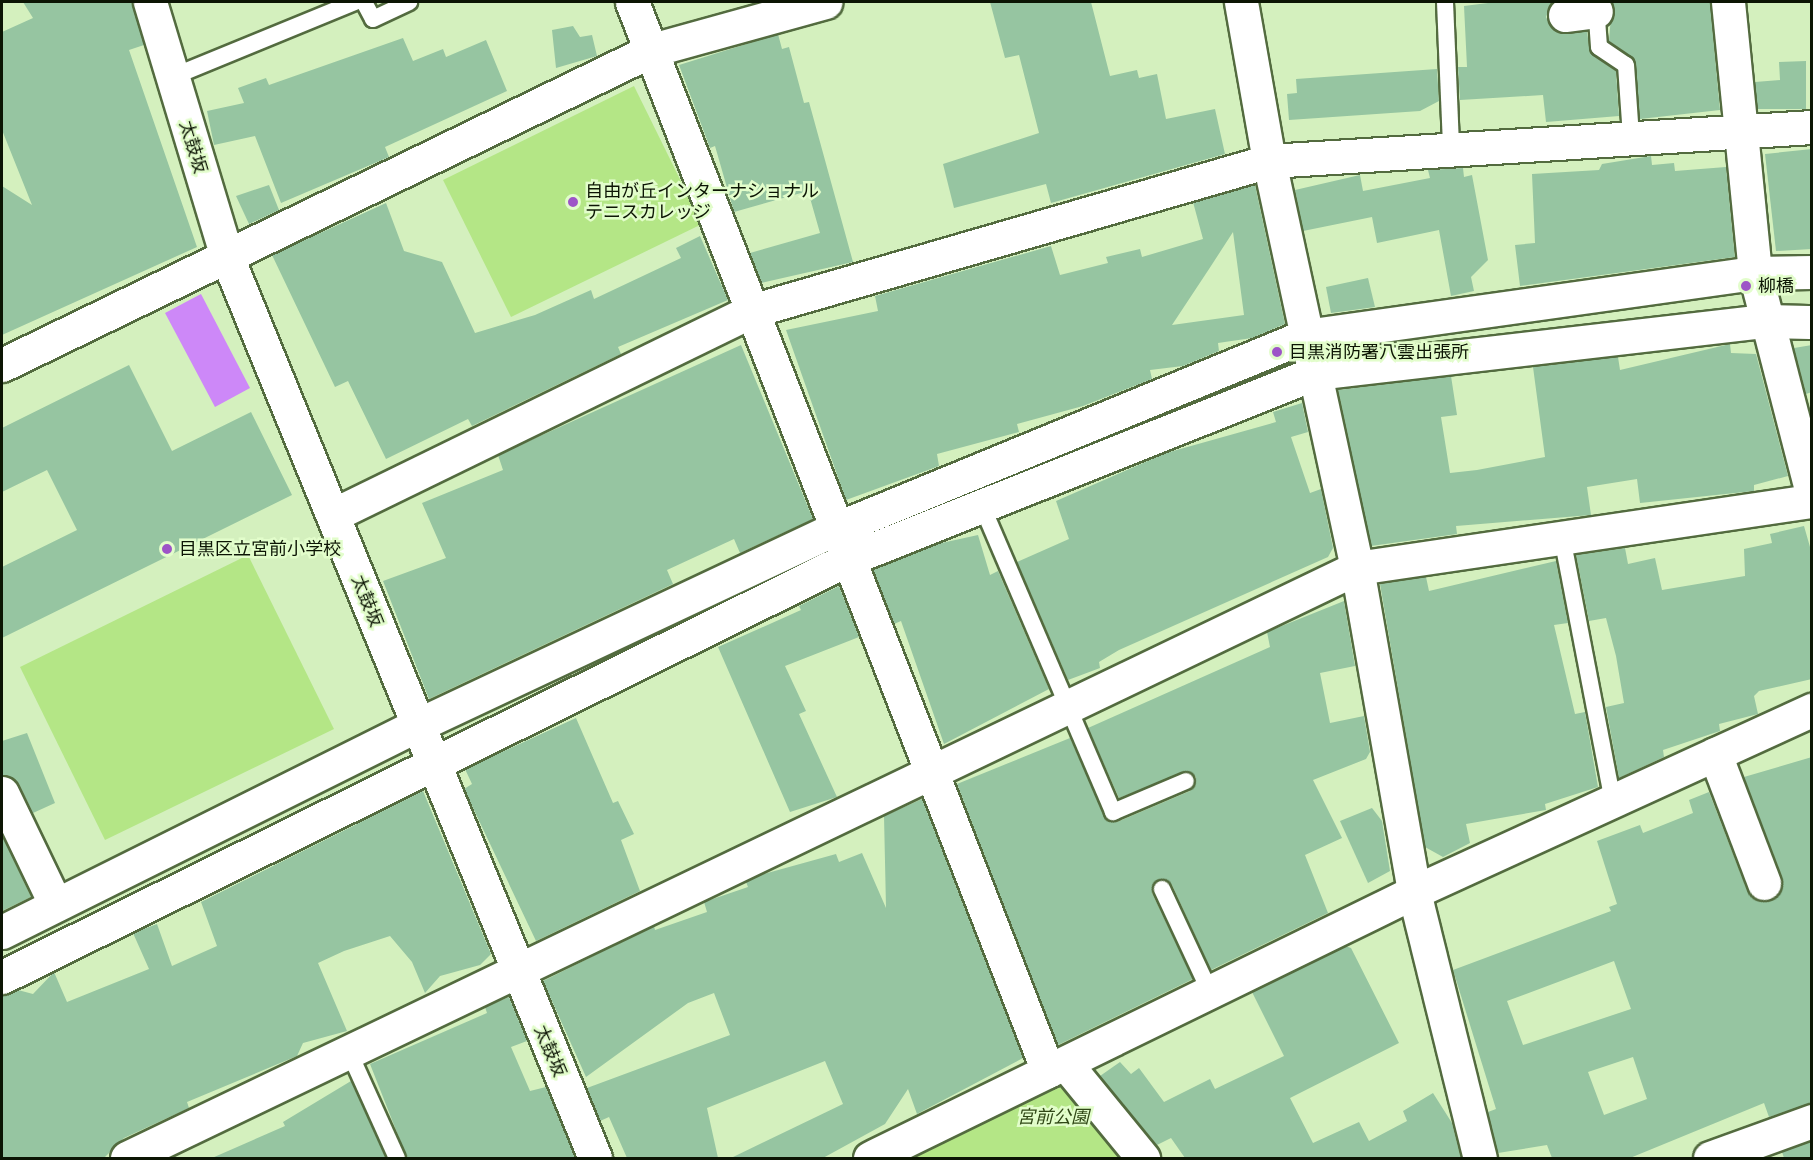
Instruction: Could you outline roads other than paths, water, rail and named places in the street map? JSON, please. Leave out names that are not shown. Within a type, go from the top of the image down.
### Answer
[{"type":"street","name":"太鼓坂","points":[[150,2],[227,257],[515,969],[595,1158]]},
{"type":"street","points":[[632,2],[833,530],[929,769],[1057,1067],[1143,1158]]},
{"type":"street","points":[[2,365],[652,50],[825,2]]},
{"type":"street","points":[[1241,2],[1269,160],[1305,336],[1316,373],[1357,568],[1414,892],[1480,1158]]},
{"type":"street","points":[[1728,2],[1755,273],[1812,494]]},
{"type":"street","points":[[333,515],[751,311],[1269,160],[1812,127]]},
{"type":"street","points":[[2,932],[418,725],[833,530],[1305,336],[1755,273],[1812,272]]},
{"type":"street","points":[[2,977],[846,560],[1316,373],[1767,321],[1812,322]]},
{"type":"street","points":[[146,1155],[515,969],[929,769],[1357,568],[1812,501]]},
{"type":"street","points":[[870,1158],[1414,892],[1812,710]]},
{"type":"street","points":[[1715,754],[1764,883]]},
{"type":"street","points":[[2,793],[56,905]]},
{"type":"street","points":[[1710,1158],[1812,1121]]},
{"type":"lane","points":[[172,77],[355,2]]},
{"type":"lane","points":[[364,2],[373,19],[409,2]]},
{"type":"lane","points":[[1445,2],[1451,148]]},
{"type":"lane","points":[[1586,9],[1599,47],[1626,65],[1631,137]]},
{"type":"lane","points":[[982,506],[1113,812],[1186,780]]},
{"type":"lane","points":[[1562,537],[1613,801]]},
{"type":"lane","points":[[1162,889],[1210,992]]},
{"type":"lane","points":[[350,1054],[397,1158]]},
{"type":"place","name":"自由が丘インターナショナル テニスカレッジ","points":[[573,202]]},
{"type":"place","name":"柳橋","points":[[1746,286]]},
{"type":"place","name":"目黒消防署八雲出張所","points":[[1277,352]]},
{"type":"place","name":"目黒区立宮前小学校","points":[[167,549]]},
{"type":"park label","name":"宮前公園","points":[[1053,1117]]}]
